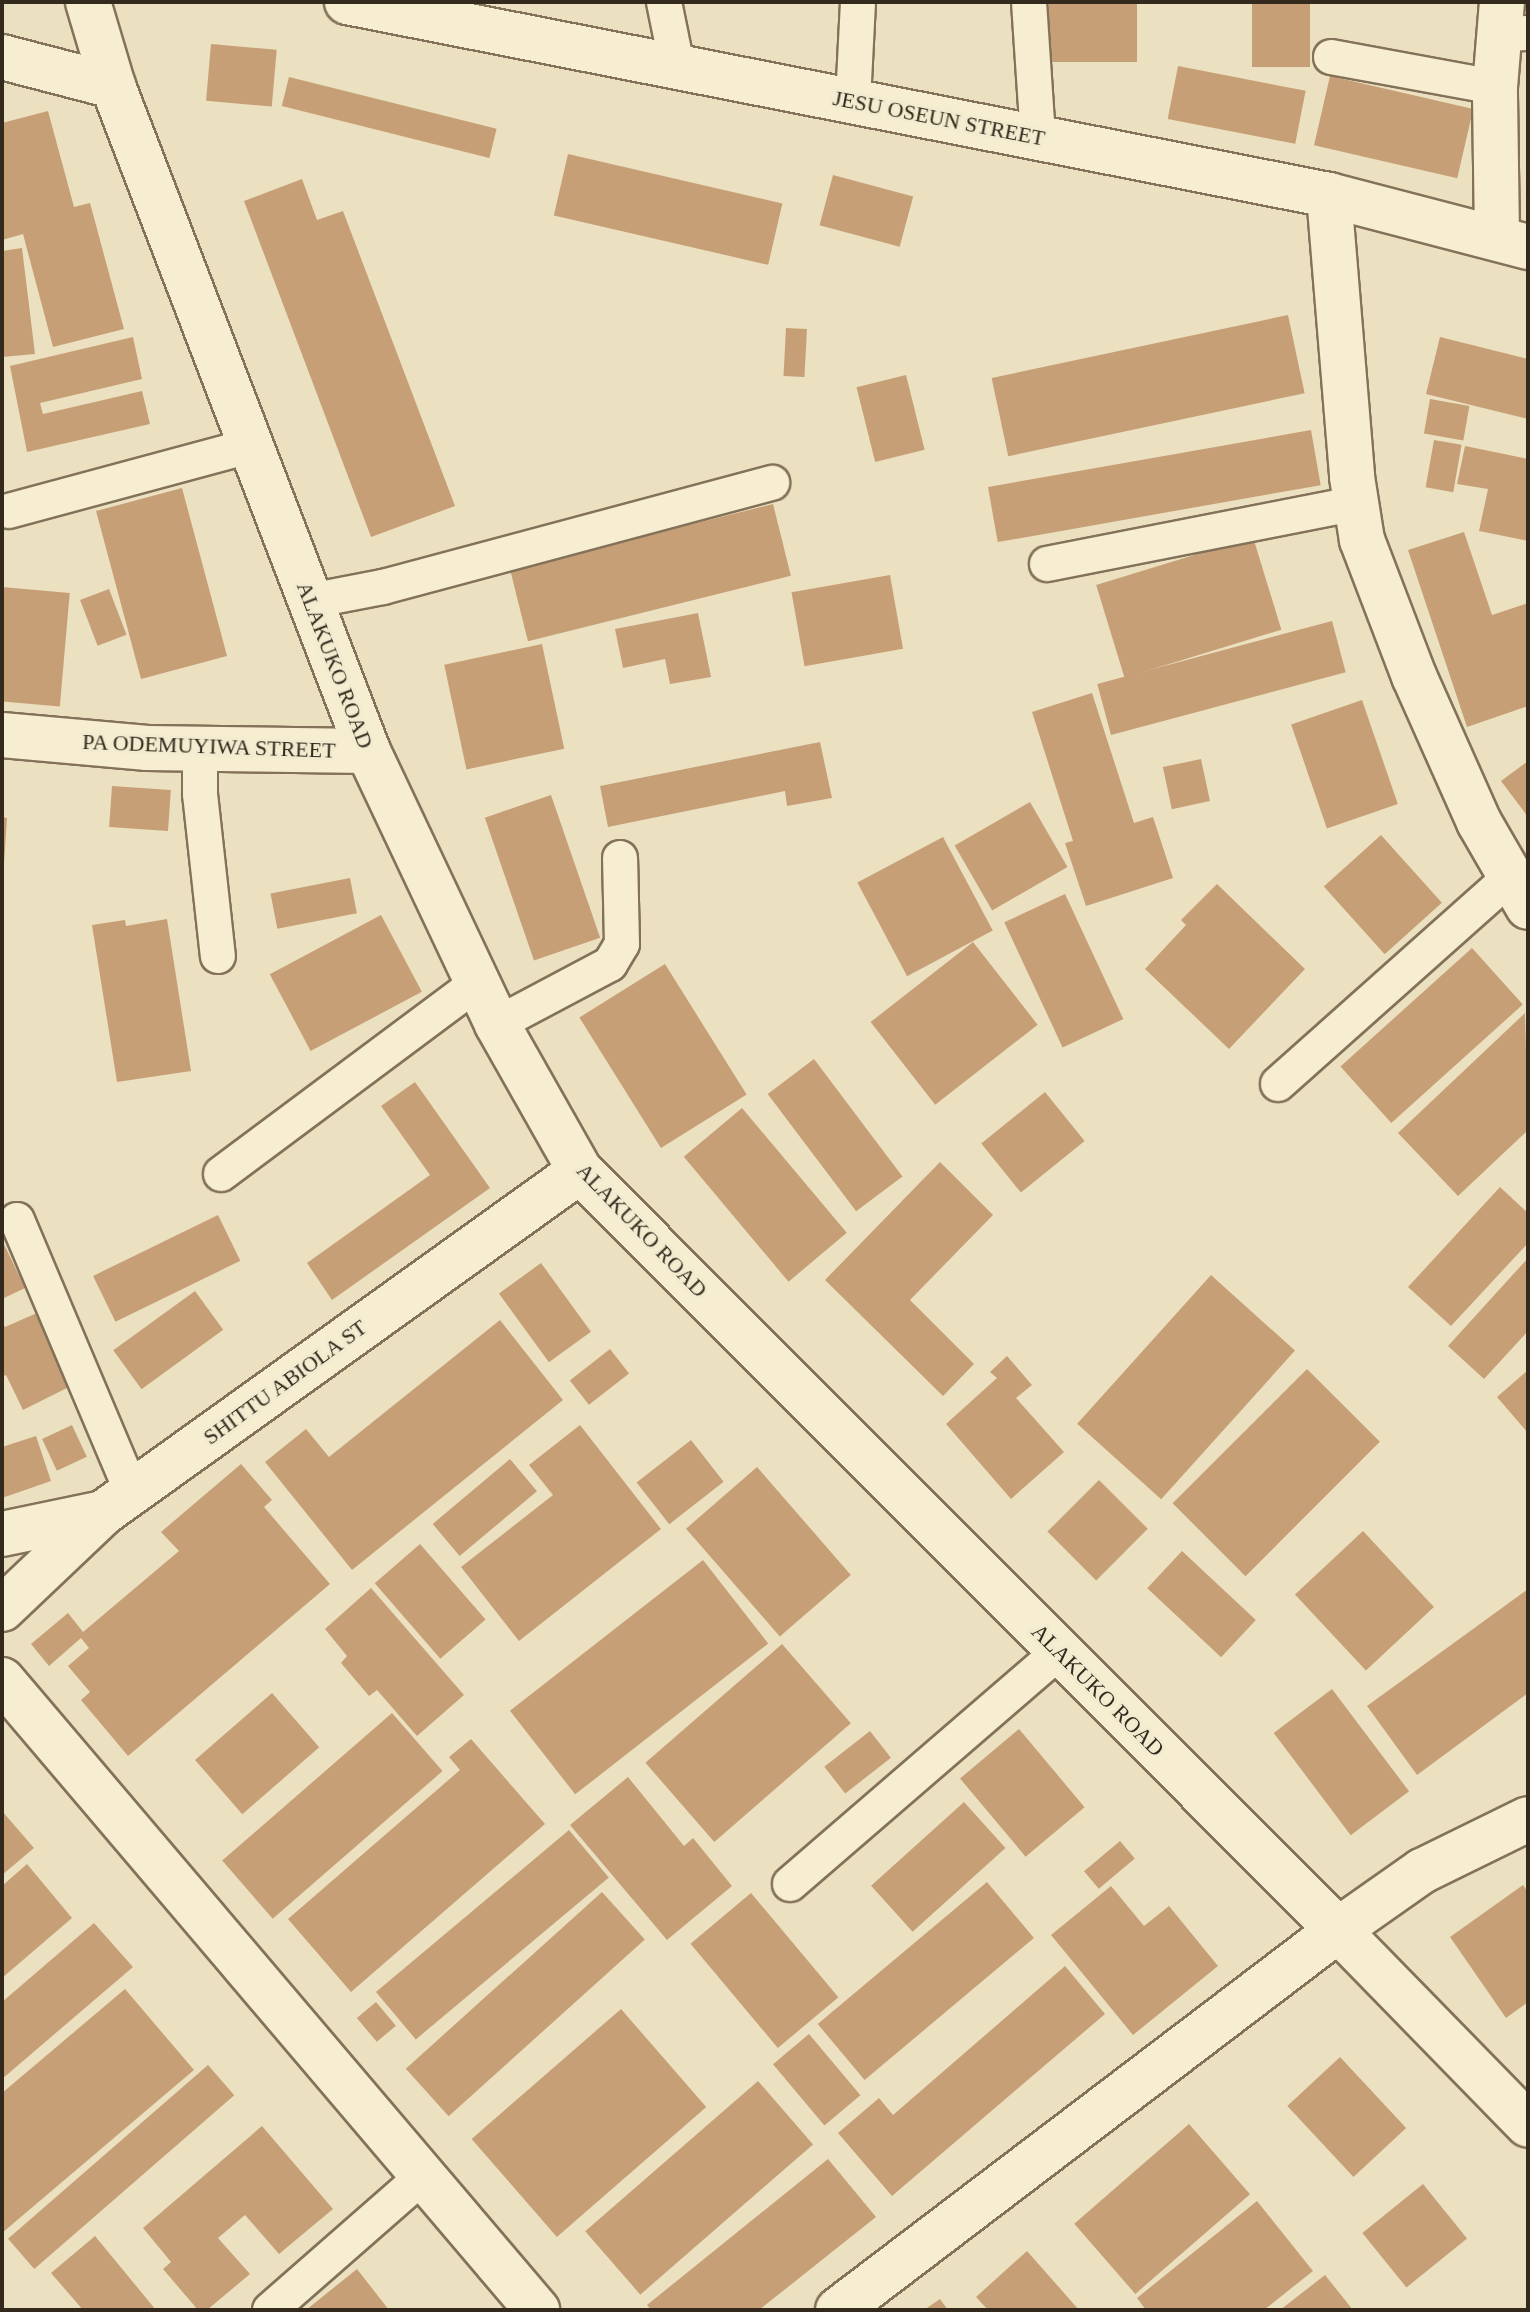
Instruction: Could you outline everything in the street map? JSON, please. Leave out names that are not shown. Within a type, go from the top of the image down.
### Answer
[{"type":"street","name":"ALAKUKO ROAD","points":[[88,2],[113,86],[368,751],[497,1024],[580,1171],[1338,1930],[1528,2125]]},
{"type":"street","name":"JESU OSEUN STREET","points":[[347,2],[1329,195],[1512,242]]},
{"type":"street","points":[[1509,23],[1495,87],[1512,242]]},
{"type":"street","points":[[2,57],[113,86]]},
{"type":"street","points":[[1329,195],[1362,540],[1414,676],[1479,822],[1519,892]]},
{"type":"street","name":"PA ODEMUYIWA STREET","points":[[2,735],[147,748],[368,751]]},
{"type":"street","name":"SHITTU ABIOLA ST","points":[[2,1609],[117,1503],[580,1171]]},
{"type":"street","points":[[2,1534],[117,1503]]},
{"type":"street","points":[[2,1680],[537,2310]]},
{"type":"street","points":[[838,2310],[1338,1930],[1422,1871],[1528,1819]]},
{"type":"lane","points":[[664,2],[677,66]]},
{"type":"lane","points":[[853,101],[858,2]]},
{"type":"lane","points":[[1029,2],[1038,138]]},
{"type":"lane","points":[[1331,57],[1495,87]]},
{"type":"lane","points":[[9,511],[250,446]]},
{"type":"lane","points":[[310,601],[383,587],[772,483]]},
{"type":"lane","points":[[1047,564],[1357,503]]},
{"type":"lane","points":[[200,749],[200,794],[218,956]]},
{"type":"lane","points":[[497,1024],[610,964],[622,944],[620,858]]},
{"type":"lane","points":[[1278,1084],[1519,892]]},
{"type":"lane","points":[[221,1174],[477,983]]},
{"type":"lane","points":[[17,1220],[117,1503]]},
{"type":"lane","points":[[790,1884],[1060,1651]]},
{"type":"lane","points":[[270,2310],[423,2176]]},
{"type":"building","points":[[1049,2],[1137,2],[1137,62],[1049,62]]},
{"type":"building","points":[[1252,2],[1310,2],[1310,67],[1252,67]]},
{"type":"building","points":[[211,44],[277,50],[272,107],[206,101]]},
{"type":"building","points":[[1178,66],[1306,91],[1295,144],[1168,119]]},
{"type":"building","points":[[1330,76],[1473,109],[1457,178],[1314,145]]},
{"type":"building","points":[[289,77],[497,129],[489,158],[282,106]]},
{"type":"building","points":[[48,111],[74,207],[90,203],[124,329],[53,347],[23,234],[2,240],[2,123]]},
{"type":"building","points":[[568,154],[782,203],[768,265],[554,215]]},
{"type":"building","points":[[833,175],[913,196],[900,247],[820,225]]},
{"type":"building","points":[[302,179],[317,220],[343,211],[455,506],[371,537],[244,201]]},
{"type":"building","points":[[22,248],[35,354],[2,357],[2,251]]},
{"type":"building","points":[[1288,315],[1305,393],[1008,456],[992,378]]},
{"type":"building","points":[[786,328],[807,329],[804,377],[783,376]]},
{"type":"building","points":[[133,337],[142,379],[40,403],[43,414],[142,391],[150,424],[27,452],[10,366]]},
{"type":"building","points":[[1440,337],[1528,359],[1528,419],[1426,394]]},
{"type":"building","points":[[906,375],[925,450],[875,462],[857,387]]},
{"type":"building","points":[[1430,399],[1469,406],[1463,440],[1424,433]]},
{"type":"building","points":[[1311,430],[1321,485],[998,542],[988,487]]},
{"type":"building","points":[[1434,440],[1462,445],[1453,492],[1426,487]]},
{"type":"building","points":[[1465,446],[1528,459],[1528,541],[1479,531],[1488,489],[1457,484]]},
{"type":"building","points":[[182,488],[227,656],[141,679],[96,511]]},
{"type":"building","points":[[773,504],[791,576],[528,641],[510,570]]},
{"type":"building","points":[[1464,532],[1492,615],[1528,603],[1528,706],[1467,727],[1408,550]]},
{"type":"building","points":[[1253,537],[1281,630],[1125,678],[1096,585]]},
{"type":"building","points":[[890,575],[903,649],[805,666],[792,592]]},
{"type":"building","points":[[2,587],[70,593],[60,706],[2,701]]},
{"type":"building","points":[[109,589],[127,635],[98,646],[80,600]]},
{"type":"building","points":[[698,613],[711,677],[670,684],[665,659],[623,668],[615,629]]},
{"type":"building","points":[[1332,621],[1346,672],[1111,735],[1097,684]]},
{"type":"building","points":[[542,644],[564,749],[466,769],[444,665]]},
{"type":"building","points":[[1092,693],[1134,823],[1153,817],[1173,878],[1086,906],[1065,843],[1073,841],[1032,712]]},
{"type":"building","points":[[1362,700],[1398,804],[1327,828],[1291,724]]},
{"type":"building","points":[[820,742],[832,798],[787,806],[785,791],[608,827],[600,786]]},
{"type":"building","points":[[1201,759],[1210,801],[1172,809],[1163,767]]},
{"type":"building","points":[[1528,761],[1528,817],[1501,781]]},
{"type":"building","points":[[112,786],[171,790],[168,831],[109,827]]},
{"type":"building","points":[[551,795],[600,938],[534,961],[485,818]]},
{"type":"building","points":[[1030,802],[1068,867],[992,910],[955,846]]},
{"type":"building","points":[[2,817],[7,818],[4,864],[2,864]]},
{"type":"building","points":[[1381,835],[1442,903],[1385,954],[1324,887]]},
{"type":"building","points":[[943,837],[993,931],[907,976],[857,883]]},
{"type":"building","points":[[350,878],[357,913],[277,929],[270,893]]},
{"type":"building","points":[[1217,884],[1305,969],[1229,1049],[1145,969],[1186,925],[1181,920]]},
{"type":"building","points":[[1065,894],[1123,1019],[1063,1047],[1004,922]]},
{"type":"building","points":[[381,915],[422,992],[311,1051],[270,974]]},
{"type":"building","points":[[167,919],[191,1071],[117,1082],[92,925],[125,920],[126,926]]},
{"type":"building","points":[[973,942],[1038,1025],[935,1105],[871,1022]]},
{"type":"building","points":[[1472,948],[1523,1004],[1391,1123],[1340,1066]]},
{"type":"building","points":[[665,964],[747,1095],[661,1148],[579,1018]]},
{"type":"building","points":[[1525,1013],[1528,1130],[1458,1196],[1398,1133]]},
{"type":"building","points":[[814,1059],[902,1176],[856,1211],[768,1094]]},
{"type":"building","points":[[415,1082],[490,1188],[332,1300],[307,1263],[430,1175],[381,1106]]},
{"type":"building","points":[[1045,1092],[1085,1141],[1021,1193],[981,1144]]},
{"type":"building","points":[[742,1108],[847,1233],[789,1282],[684,1157]]},
{"type":"building","points":[[940,1162],[993,1215],[910,1300],[974,1364],[943,1396],[825,1280]]},
{"type":"building","points":[[1500,1187],[1528,1213],[1528,1243],[1451,1326],[1408,1287]]},
{"type":"building","points":[[218,1215],[240,1261],[115,1322],[93,1276]]},
{"type":"building","points":[[2,1240],[25,1288],[2,1299]]},
{"type":"building","points":[[1528,1258],[1528,1331],[1484,1379],[1448,1346]]},
{"type":"building","points":[[541,1263],[591,1332],[549,1362],[499,1294]]},
{"type":"building","points":[[1211,1275],[1295,1351],[1161,1499],[1077,1424]]},
{"type":"building","points":[[195,1291],[223,1330],[142,1389],[113,1350]]},
{"type":"building","points":[[37,1313],[71,1386],[23,1410],[6,1375],[2,1377],[2,1322],[5,1327]]},
{"type":"building","points":[[500,1320],[563,1400],[352,1570],[265,1462],[306,1429],[329,1457]]},
{"type":"building","points":[[610,1349],[629,1373],[589,1405],[570,1380]]},
{"type":"building","points":[[1007,1356],[1032,1385],[1016,1398],[1064,1452],[1011,1499],[946,1424],[997,1378],[990,1372]]},
{"type":"building","points":[[1307,1369],[1380,1442],[1245,1576],[1173,1503]]},
{"type":"building","points":[[1528,1370],[1528,1433],[1497,1397]]},
{"type":"building","points":[[72,1425],[87,1457],[57,1471],[42,1439]]},
{"type":"building","points":[[580,1425],[661,1529],[519,1641],[461,1567],[553,1495],[529,1465]]},
{"type":"building","points":[[36,1436],[51,1481],[2,1498],[2,1447]]},
{"type":"building","points":[[691,1440],[724,1482],[669,1524],[637,1482]]},
{"type":"building","points":[[510,1459],[537,1491],[460,1556],[433,1524]]},
{"type":"building","points":[[241,1464],[272,1500],[264,1507],[330,1584],[128,1756],[81,1700],[90,1692],[68,1666],[89,1648],[81,1638],[49,1666],[31,1644],[68,1613],[83,1632],[179,1551],[161,1532]]},
{"type":"building","points":[[757,1467],[851,1575],[780,1637],[686,1529]]},
{"type":"building","points":[[1099,1480],[1148,1529],[1096,1580],[1047,1532]]},
{"type":"building","points":[[1363,1531],[1434,1607],[1366,1670],[1295,1594]]},
{"type":"building","points":[[420,1544],[486,1619],[440,1659],[375,1583]]},
{"type":"building","points":[[1182,1551],[1256,1620],[1221,1657],[1147,1588]]},
{"type":"building","points":[[703,1560],[768,1644],[575,1794],[510,1711]]},
{"type":"building","points":[[371,1588],[464,1695],[417,1736],[377,1690],[369,1696],[341,1663],[347,1656],[325,1629]]},
{"type":"building","points":[[1528,1589],[1528,1693],[1417,1775],[1367,1706]]},
{"type":"building","points":[[782,1644],[851,1723],[714,1842],[645,1763]]},
{"type":"building","points":[[1332,1689],[1409,1791],[1351,1835],[1274,1733]]},
{"type":"building","points":[[272,1693],[319,1747],[242,1814],[195,1760]]},
{"type":"building","points":[[392,1713],[443,1771],[273,1919],[222,1861]]},
{"type":"building","points":[[1019,1729],[1085,1807],[1026,1857],[960,1778]]},
{"type":"building","points":[[870,1731],[891,1758],[845,1794],[824,1767]]},
{"type":"building","points":[[471,1739],[545,1824],[351,1992],[288,1919],[460,1770],[449,1757]]},
{"type":"building","points":[[628,1777],[684,1846],[693,1838],[732,1886],[667,1940],[570,1825]]},
{"type":"building","points":[[964,1802],[1005,1848],[913,1932],[871,1886]]},
{"type":"building","points":[[2,1811],[34,1848],[2,1875]]},
{"type":"building","points":[[569,1830],[609,1877],[416,2039],[376,1992]]},
{"type":"building","points":[[1120,1841],[1135,1859],[1099,1889],[1084,1871]]},
{"type":"building","points":[[27,1864],[72,1918],[2,1978],[2,1886]]},
{"type":"building","points":[[987,1882],[1034,1938],[865,2080],[818,2024]]},
{"type":"building","points":[[1523,1885],[1528,1892],[1528,2002],[1506,2018],[1450,1937]]},
{"type":"building","points":[[1111,1886],[1144,1926],[1169,1906],[1218,1966],[1133,2035],[1051,1935]]},
{"type":"building","points":[[602,1892],[645,1940],[449,2116],[406,2069]]},
{"type":"building","points":[[751,1893],[838,1997],[778,2048],[690,1944]]},
{"type":"building","points":[[94,1923],[133,1967],[2,2079],[2,2002]]},
{"type":"building","points":[[1065,1966],[1105,2014],[892,2196],[838,2133],[879,2098],[893,2115]]},
{"type":"building","points":[[125,1989],[194,2070],[2,2233],[2,2093]]},
{"type":"building","points":[[376,2002],[396,2026],[377,2042],[357,2018]]},
{"type":"building","points":[[621,2009],[706,2107],[557,2237],[472,2139]]},
{"type":"building","points":[[809,2034],[860,2095],[824,2125],[773,2064]]},
{"type":"building","points":[[1340,2057],[1406,2128],[1353,2177],[1287,2106]]},
{"type":"building","points":[[208,2065],[234,2095],[34,2269],[8,2239]]},
{"type":"building","points":[[758,2081],[813,2144],[640,2295],[585,2231]]},
{"type":"building","points":[[1189,2124],[1250,2194],[1135,2294],[1074,2224]]},
{"type":"building","points":[[262,2126],[333,2209],[279,2254],[245,2215],[218,2238],[250,2274],[207,2310],[198,2310],[163,2269],[171,2262],[143,2228]]},
{"type":"building","points":[[828,2159],[876,2217],[759,2310],[651,2310],[647,2305]]},
{"type":"building","points":[[1423,2184],[1467,2238],[1406,2287],[1362,2233]]},
{"type":"building","points":[[1257,2201],[1313,2271],[1264,2310],[1146,2310],[1137,2298]]},
{"type":"building","points":[[95,2236],[156,2310],[83,2310],[51,2273]]},
{"type":"building","points":[[1027,2251],[1079,2310],[988,2310],[976,2297]]},
{"type":"building","points":[[357,2269],[389,2310],[306,2310]]},
{"type":"building","points":[[1325,2275],[1353,2310],[1280,2310]]},
{"type":"building","points":[[940,2299],[948,2310],[924,2310]]}]
